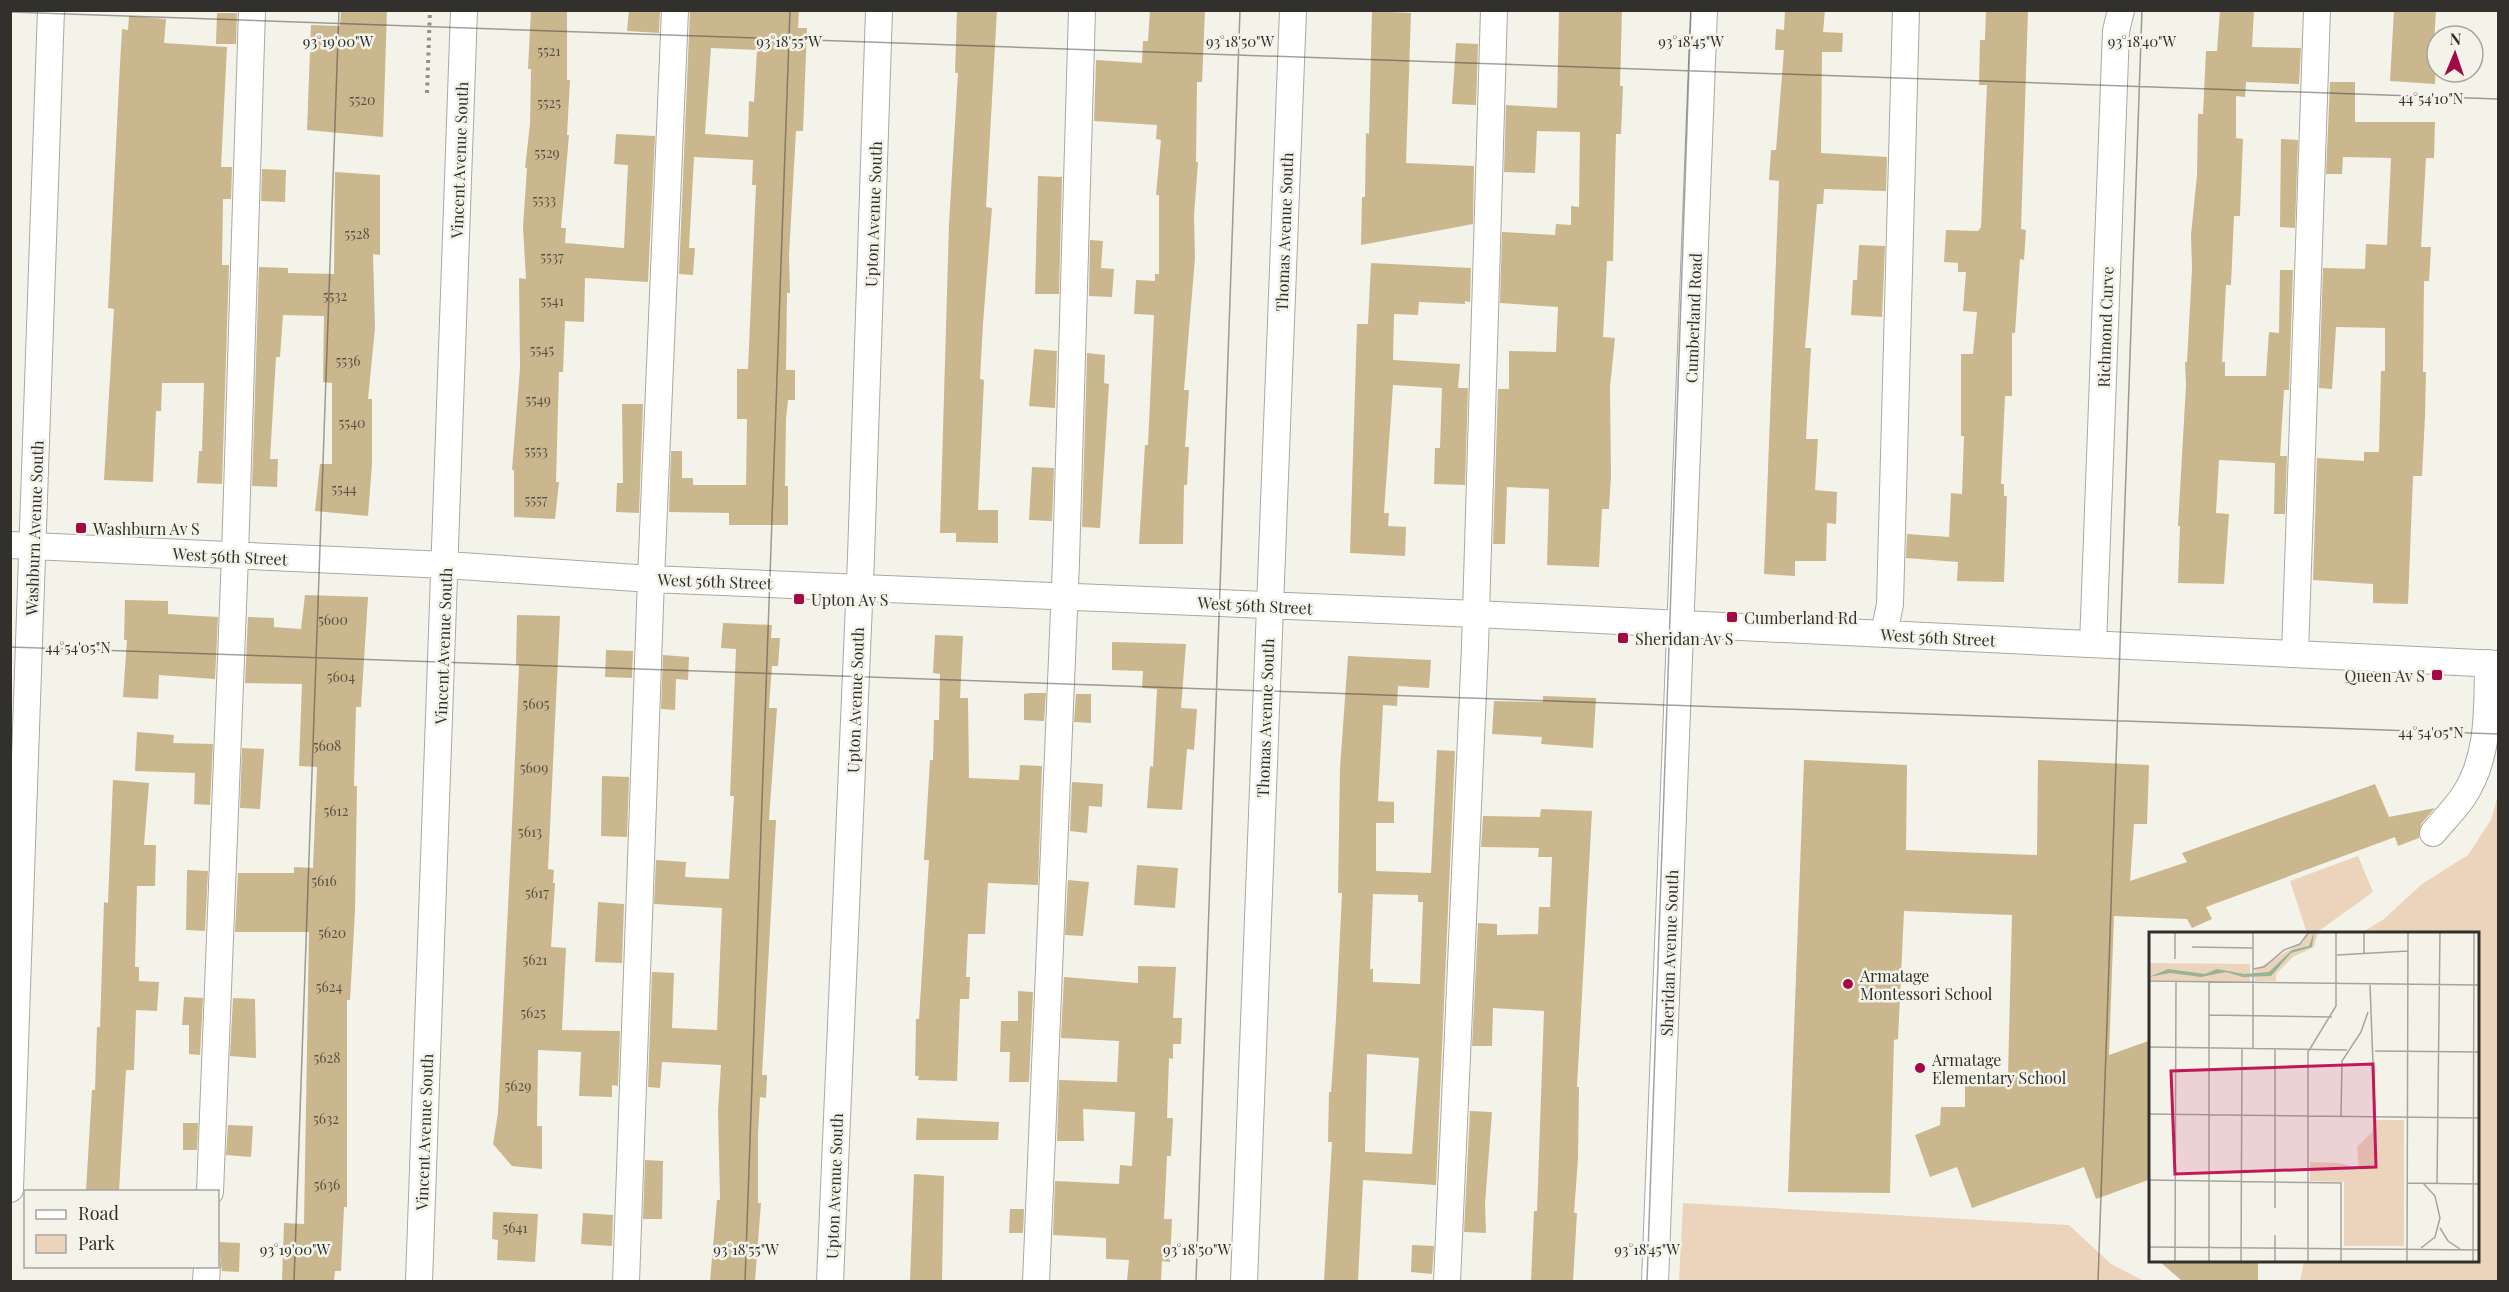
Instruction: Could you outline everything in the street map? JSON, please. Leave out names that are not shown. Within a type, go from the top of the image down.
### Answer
[{"type":"street","name":"Washburn Avenue South","points":[[10,1189],[22,546],[51,10]]},
{"type":"street","points":[[210,1190],[235,556],[252,10]]},
{"type":"street","name":"Vincent Avenue South","points":[[419,1281],[464,10]]},
{"type":"street","points":[[626,1281],[651,579],[675,10]]},
{"type":"street","name":"Upton Avenue South","points":[[830,1281],[860,588],[879,10]]},
{"type":"street","points":[[1036,1281],[1064,597],[1082,10]]},
{"type":"street","name":"Thomas Avenue South","points":[[1244,1281],[1293,10]]},
{"type":"street","points":[[1447,1281],[1476,614],[1494,10]]},
{"type":"street","name":"Cumberland Road","points":[[1682,625],[1704,10]]},
{"type":"street","points":[[1884,634],[1890,604],[1906,10]]},
{"type":"street","name":"Richmond Curve","points":[[2093,644],[2116,31],[2121,10]]},
{"type":"street","points":[[2295,654],[2317,10]]},
{"type":"street","name":"West 56th Street","points":[[22,546],[446,566],[651,579],[1476,614],[2493,664]]},
{"type":"street","name":"Sheridan Avenue South","points":[[1655,1281],[1682,625]]},
{"type":"street","points":[[2433,833],[2463,797],[2479,765],[2486,731],[2493,664]]},
{"type":"path","points":[[427,93],[430,10]]},
{"type":"green space","points":[[2498,795],[2498,1281],[2300,1281],[2304,1262],[2479,1262],[2479,932],[2363,932],[2384,919],[2422,884],[2468,855],[2491,820]]},
{"type":"green space","points":[[2358,856],[2373,892],[2317,932],[2307,932],[2290,881]]},
{"type":"green space","points":[[1683,1203],[2069,1225],[2111,1264],[2144,1281],[1679,1281]]},
{"type":"building","points":[[341,10],[387,10],[383,137],[307,130],[311,25],[340,26]]},
{"type":"building","points":[[531,10],[567,10],[567,80],[570,80],[567,135],[569,135],[561,228],[566,228],[565,243],[624,248],[628,165],[614,164],[616,134],[655,136],[648,282],[585,278],[584,322],[565,321],[563,372],[559,372],[556,482],[559,482],[555,519],[514,517],[514,470],[512,470],[520,368],[519,278],[526,279],[523,227],[527,168],[525,168],[530,124],[531,69],[528,69]]},
{"type":"building","points":[[629,10],[660,10],[659,33],[627,31]]},
{"type":"building","points":[[690,10],[799,10],[798,28],[807,28],[803,131],[796,131],[789,255],[790,293],[787,293],[786,370],[795,370],[795,400],[788,400],[786,419],[785,486],[788,486],[788,525],[729,525],[729,513],[669,512],[671,451],[682,451],[682,478],[693,478],[693,485],[746,485],[747,419],[737,419],[737,369],[748,369],[756,185],[752,185],[753,160],[694,157],[689,248],[695,248],[693,275],[679,274]],"holes":[[[711,48],[757,50],[754,102],[749,101],[748,137],[705,134]]]},
{"type":"building","points":[[957,10],[997,10],[986,207],[992,208],[980,379],[984,380],[978,510],[998,510],[998,543],[956,542],[956,533],[940,533],[949,224],[958,73],[955,73]]},
{"type":"building","points":[[1150,10],[1205,10],[1202,82],[1197,82],[1196,162],[1198,162],[1194,216],[1195,258],[1184,390],[1189,390],[1185,447],[1189,447],[1187,485],[1184,485],[1183,544],[1139,544],[1145,445],[1148,445],[1154,315],[1134,314],[1136,280],[1155,281],[1155,274],[1159,274],[1159,195],[1156,195],[1161,140],[1156,139],[1157,125],[1094,121],[1096,60],[1142,63],[1143,41],[1148,41]]},
{"type":"building","points":[[1559,10],[1622,10],[1621,134],[1616,134],[1613,261],[1607,261],[1603,337],[1615,338],[1610,387],[1611,476],[1609,509],[1602,509],[1599,567],[1547,565],[1549,489],[1507,487],[1505,544],[1493,544],[1498,389],[1509,389],[1509,351],[1556,352],[1558,307],[1500,303],[1502,232],[1555,235],[1556,224],[1571,225],[1571,206],[1579,207],[1580,132],[1537,131],[1535,173],[1504,172],[1506,105],[1557,108]]},
{"type":"building","points":[[1785,10],[1825,10],[1823,32],[1843,33],[1842,52],[1822,52],[1821,153],[1887,157],[1886,191],[1824,189],[1823,204],[1817,204],[1805,348],[1811,348],[1806,439],[1818,439],[1815,490],[1837,492],[1836,524],[1827,523],[1826,561],[1795,561],[1795,576],[1764,574],[1779,181],[1769,180],[1771,150],[1776,150],[1784,50],[1775,50],[1776,29],[1784,30]]},
{"type":"building","points":[[1986,10],[2028,10],[2021,229],[2026,230],[2024,260],[2020,259],[2015,333],[2012,333],[2012,396],[2005,396],[2001,484],[2004,484],[2004,496],[2007,496],[2004,582],[1957,581],[1958,562],[1906,558],[1907,534],[1949,537],[1951,493],[1962,494],[1964,436],[1961,436],[1961,354],[1973,354],[1977,312],[1963,311],[1966,272],[1958,272],[1958,263],[1944,262],[1946,230],[1978,231],[1981,227],[1987,85],[1979,85],[1980,40],[1985,40]]},
{"type":"building","points":[[2220,10],[2254,10],[2252,47],[2301,48],[2299,84],[2246,82],[2245,97],[2236,96],[2236,138],[2243,139],[2240,216],[2234,216],[2231,285],[2226,285],[2222,362],[2225,362],[2225,376],[2266,376],[2269,332],[2279,333],[2280,270],[2293,270],[2289,390],[2284,390],[2280,456],[2287,456],[2285,514],[2274,514],[2275,463],[2219,460],[2216,513],[2229,514],[2224,584],[2178,583],[2180,526],[2178,526],[2186,385],[2185,362],[2187,362],[2192,269],[2191,235],[2197,175],[2198,114],[2203,114],[2206,51],[2217,51]]},
{"type":"building","points":[[2394,10],[2436,10],[2435,24],[2425,24],[2425,83],[2390,81]]},
{"type":"building","points":[[1372,11],[1411,13],[1406,163],[1474,166],[1473,224],[1361,245],[1362,197],[1365,197],[1366,133],[1369,134]]},
{"type":"building","points":[[217,13],[237,13],[236,44],[216,44]]},
{"type":"building","points":[[129,16],[166,19],[164,43],[227,47],[221,167],[232,167],[231,199],[223,199],[222,265],[229,265],[222,484],[197,483],[199,451],[202,451],[204,383],[162,383],[161,411],[156,411],[153,482],[104,480],[114,309],[108,308],[119,83],[122,29],[128,30]]},
{"type":"building","points":[[1456,43],[1478,44],[1476,105],[1452,104]]},
{"type":"building","points":[[2330,82],[2355,82],[2355,122],[2435,122],[2434,158],[2426,158],[2421,247],[2431,247],[2429,281],[2424,281],[2425,416],[2422,476],[2413,476],[2408,604],[2373,603],[2373,584],[2313,580],[2317,458],[2364,461],[2364,452],[2379,452],[2381,371],[2385,371],[2385,328],[2336,327],[2332,389],[2319,388],[2323,268],[2365,269],[2366,244],[2387,245],[2391,158],[2343,157],[2342,174],[2326,174]]},
{"type":"building","points":[[2281,139],[2298,140],[2295,228],[2280,227]]},
{"type":"building","points":[[262,169],[286,170],[285,202],[261,201]]},
{"type":"building","points":[[335,172],[380,175],[380,255],[373,254],[375,328],[368,399],[372,399],[372,464],[368,516],[315,511],[320,464],[332,464],[332,383],[323,382],[324,316],[283,315],[280,357],[276,357],[270,459],[278,459],[277,487],[252,486],[259,267],[288,268],[288,273],[334,274]]},
{"type":"building","points":[[1038,176],[1062,177],[1059,294],[1035,294]]},
{"type":"building","points":[[1090,240],[1103,241],[1101,268],[1114,269],[1112,297],[1089,296]]},
{"type":"building","points":[[1859,245],[1885,246],[1882,317],[1851,315],[1853,280],[1857,280]]},
{"type":"building","points":[[1371,263],[1471,268],[1470,302],[1465,301],[1465,304],[1419,302],[1418,315],[1394,314],[1393,360],[1460,364],[1458,388],[1468,388],[1465,485],[1434,484],[1435,448],[1440,448],[1442,388],[1393,385],[1384,513],[1389,513],[1388,526],[1406,527],[1405,556],[1350,553],[1357,324],[1368,324]]},
{"type":"building","points":[[1034,349],[1057,351],[1055,408],[1029,406]]},
{"type":"building","points":[[1087,353],[1105,355],[1104,383],[1109,384],[1100,528],[1082,527]]},
{"type":"building","points":[[622,404],[643,404],[639,513],[616,512],[617,483],[623,483]]},
{"type":"building","points":[[1032,467],[1054,468],[1052,521],[1029,520]]},
{"type":"building","points":[[305,595],[368,597],[361,707],[356,707],[355,911],[350,1000],[347,1000],[347,1207],[344,1207],[341,1271],[335,1271],[334,1281],[282,1281],[284,1223],[304,1224],[309,932],[235,932],[238,873],[294,873],[294,867],[313,868],[317,767],[299,766],[302,684],[245,683],[248,617],[274,618],[274,627],[301,629]]},
{"type":"building","points":[[125,600],[168,601],[168,614],[218,617],[215,679],[159,675],[158,699],[123,697],[127,640],[124,640]]},
{"type":"building","points":[[517,615],[560,616],[548,869],[554,870],[553,883],[555,883],[551,947],[566,948],[562,1030],[620,1031],[618,1086],[612,1085],[612,1097],[579,1096],[581,1052],[538,1050],[537,1126],[542,1126],[542,1169],[512,1166],[493,1144],[498,1113],[513,804],[519,665],[516,665]]},
{"type":"building","points":[[723,623],[772,625],[771,638],[780,638],[778,666],[772,666],[769,708],[777,708],[769,820],[776,820],[762,1075],[767,1075],[766,1098],[760,1097],[758,1135],[758,1203],[761,1203],[755,1281],[710,1281],[717,1200],[720,1200],[718,1111],[721,1065],[662,1062],[660,1088],[648,1087],[652,972],[674,973],[672,1028],[717,1030],[722,908],[654,904],[656,860],[686,862],[685,877],[729,879],[734,796],[730,796],[736,649],[721,648]]},
{"type":"building","points":[[935,635],[963,636],[960,698],[968,698],[969,778],[1019,780],[1020,765],[1042,766],[1038,885],[988,883],[985,934],[968,934],[966,977],[970,977],[969,999],[960,999],[957,1081],[918,1080],[919,1076],[915,1076],[916,1019],[919,1019],[929,860],[924,860],[930,760],[933,760],[934,720],[939,720],[940,674],[933,673]]},
{"type":"building","points":[[1112,642],[1186,644],[1181,708],[1197,709],[1194,750],[1187,749],[1182,810],[1147,808],[1150,766],[1153,767],[1157,689],[1142,688],[1143,671],[1112,670]]},
{"type":"building","points":[[606,650],[633,651],[632,678],[605,677]]},
{"type":"building","points":[[663,655],[689,657],[688,680],[676,679],[675,710],[661,709]]},
{"type":"building","points":[[1348,656],[1431,660],[1429,688],[1398,686],[1397,706],[1383,705],[1378,801],[1394,802],[1394,823],[1376,823],[1376,871],[1431,873],[1437,750],[1455,751],[1436,1185],[1363,1180],[1358,1281],[1324,1281],[1332,1142],[1328,1142],[1329,1092],[1331,1092],[1336,1019],[1342,893],[1338,893],[1340,768]],"holes":[[[1373,894],[1418,895],[1418,902],[1423,902],[1420,984],[1373,982],[1373,969],[1370,969]],[[1367,1054],[1419,1058],[1412,1154],[1365,1152]]]},
{"type":"building","points":[[1046,693],[1044,721],[1024,720],[1024,694]]},
{"type":"building","points":[[1076,694],[1091,694],[1091,723],[1074,722]]},
{"type":"building","points":[[1543,696],[1596,698],[1593,748],[1541,744],[1542,737],[1492,734],[1494,701],[1543,702]]},
{"type":"building","points":[[137,732],[174,735],[173,743],[213,744],[210,805],[194,804],[195,773],[135,771]]},
{"type":"building","points":[[242,748],[264,749],[260,809],[240,808]]},
{"type":"building","name":"Armatage Montessori School","points":[[1804,760],[1907,765],[1906,850],[2037,855],[2038,760],[2149,765],[2147,824],[2134,824],[2130,881],[2187,862],[2182,853],[2375,784],[2389,817],[2435,808],[2421,824],[2419,838],[2398,846],[2395,837],[2206,907],[2212,919],[2192,928],[2187,919],[2114,916],[2109,1055],[2149,1041],[2149,1180],[2096,1199],[2084,1167],[1972,1208],[1957,1167],[1930,1177],[1915,1135],[1940,1125],[1941,1107],[1965,1107],[1965,1076],[2008,1076],[2012,915],[1904,911],[1898,1039],[1894,1040],[1890,1193],[1788,1192]]},
{"type":"building","points":[[602,776],[629,777],[627,837],[601,836]]},
{"type":"building","points":[[113,780],[149,783],[144,845],[156,845],[155,886],[137,886],[135,967],[139,967],[139,981],[159,982],[157,1011],[136,1010],[134,1070],[126,1070],[119,1190],[86,1190],[92,1090],[95,1090],[97,1027],[100,1027],[104,902],[108,903]]},
{"type":"building","points":[[1072,782],[1103,784],[1102,807],[1089,806],[1087,833],[1070,831]]},
{"type":"building","points":[[1541,809],[1592,811],[1577,1087],[1579,1087],[1578,1159],[1574,1213],[1577,1213],[1573,1281],[1531,1281],[1534,1211],[1537,1211],[1544,1011],[1493,1008],[1492,1046],[1472,1046],[1478,923],[1497,924],[1497,935],[1538,934],[1539,907],[1550,907],[1552,857],[1538,857],[1539,848],[1481,847],[1483,816],[1540,817]]},
{"type":"building","points":[[1137,865],[1178,868],[1175,908],[1134,905]]},
{"type":"building","points":[[187,870],[208,871],[205,931],[186,930]]},
{"type":"building","points":[[1068,880],[1089,882],[1083,936],[1065,935]]},
{"type":"building","points":[[598,902],[624,904],[622,963],[595,962]]},
{"type":"building","points":[[1138,966],[1176,967],[1173,1018],[1182,1018],[1181,1044],[1173,1044],[1173,1059],[1169,1058],[1167,1118],[1173,1118],[1171,1156],[1167,1156],[1164,1219],[1172,1219],[1170,1262],[1162,1261],[1161,1281],[1127,1281],[1129,1260],[1106,1259],[1106,1238],[1053,1235],[1055,1181],[1119,1184],[1120,1165],[1132,1166],[1135,1112],[1083,1109],[1084,1141],[1057,1141],[1059,1080],[1117,1082],[1119,1041],[1061,1038],[1064,977],[1138,983]]},
{"type":"building","points":[[1018,991],[1033,992],[1029,1082],[1009,1082],[1010,1052],[1000,1052],[1001,1021],[1018,1021]]},
{"type":"building","points":[[184,997],[203,998],[200,1055],[189,1054],[189,1025],[182,1025]]},
{"type":"building","points":[[233,998],[255,999],[256,1058],[230,1056]]},
{"type":"building","points":[[1470,1111],[1492,1112],[1485,1204],[1486,1233],[1464,1232]]},
{"type":"building","points":[[917,1118],[999,1122],[998,1140],[916,1140]]},
{"type":"building","points":[[183,1123],[198,1123],[197,1150],[183,1150]]},
{"type":"building","points":[[228,1125],[253,1126],[251,1157],[226,1155]]},
{"type":"building","points":[[645,1160],[663,1161],[662,1219],[643,1219]]},
{"type":"building","points":[[914,1174],[944,1176],[942,1281],[910,1281]]},
{"type":"building","points":[[1010,1209],[1024,1209],[1023,1233],[1009,1233]]},
{"type":"building","points":[[493,1212],[538,1214],[535,1262],[497,1260],[498,1240],[492,1239]]},
{"type":"building","points":[[583,1213],[613,1215],[612,1246],[581,1244]]},
{"type":"building","points":[[219,1242],[240,1243],[239,1272],[222,1271]]},
{"type":"building","points":[[1412,1245],[1434,1246],[1432,1274],[1411,1272]]},
{"type":"building","points":[[2160,1262],[2258,1262],[2258,1281],[2182,1281]]},
{"type":"place","name":"Washburn Av S","points":[[81,528]]},
{"type":"place","name":"Upton Av S","points":[[799,599]]},
{"type":"place","name":"Cumberland Rd","points":[[1732,617]]},
{"type":"place","name":"Sheridan Av S","points":[[1623,638]]},
{"type":"place","name":"Queen Av S","points":[[2437,675]]},
{"type":"place","name":"Armatage Montessori School","points":[[1848,984]]},
{"type":"place","name":"Armatage Elementary School","points":[[1920,1068]]}]
